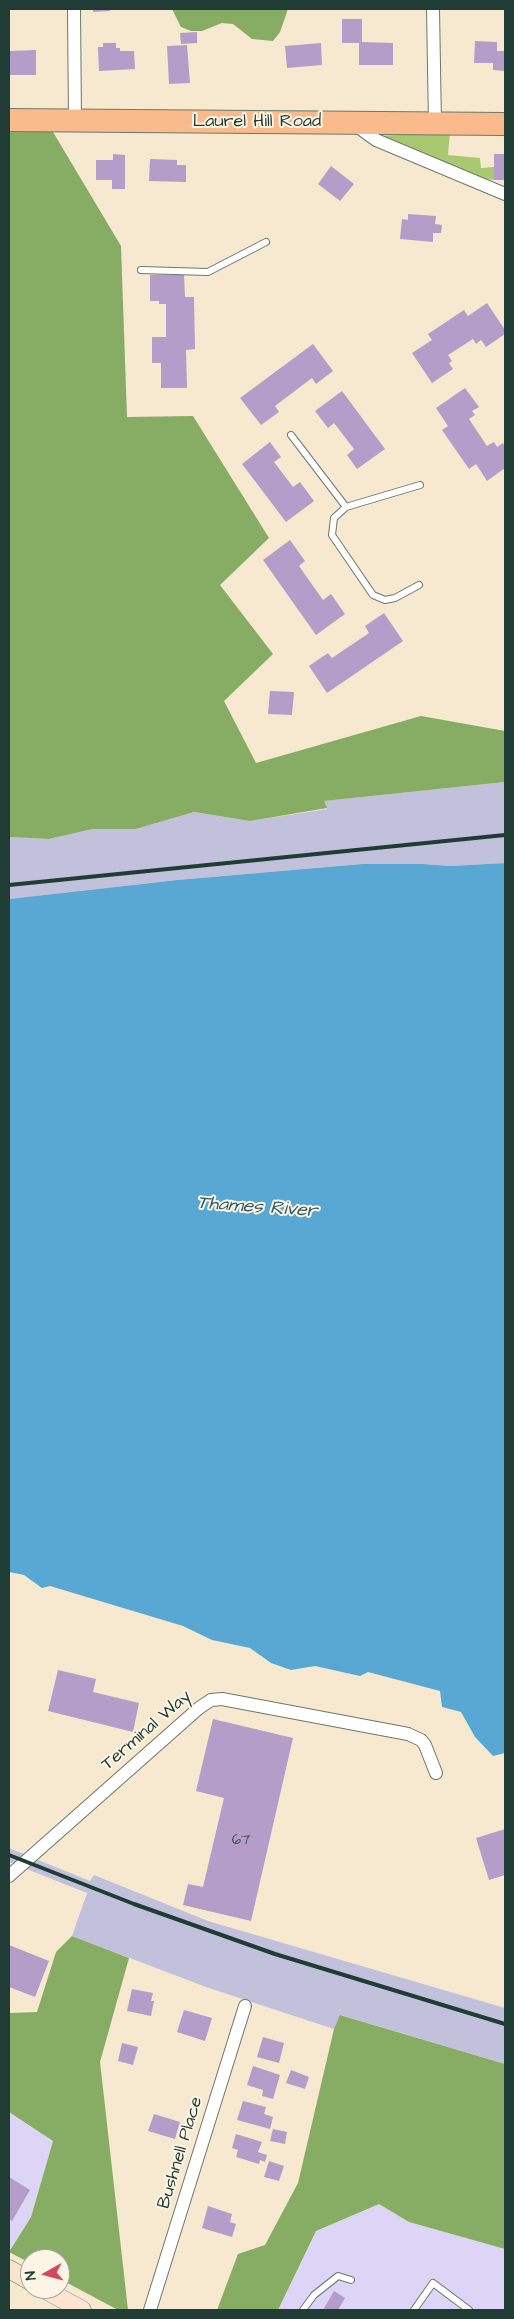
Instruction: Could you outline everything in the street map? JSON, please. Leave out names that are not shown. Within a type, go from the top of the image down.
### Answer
[{"type":"highway","name":"Laurel Hill Road","points":[[9,120],[505,124]]},
{"type":"main road","points":[[9,2269],[20,2275]]},
{"type":"main road","points":[[61,2299],[80,2310]]},
{"type":"street","points":[[74,9],[75,121]]},
{"type":"street","points":[[433,9],[435,124]]},
{"type":"street","points":[[352,123],[376,140],[505,194]]},
{"type":"street","name":"Terminal Way","points":[[9,1876],[199,1708],[211,1700],[222,1699],[408,1734],[425,1745],[436,1772]]},
{"type":"street","name":"Bushnell Place","points":[[150,2310],[245,2006]]},
{"type":"lane","points":[[141,270],[208,272],[266,242]]},
{"type":"lane","points":[[291,436],[346,507]]},
{"type":"lane","points":[[418,585],[395,598],[385,600],[373,595],[332,536],[334,518],[346,507],[420,484]]},
{"type":"lane","points":[[303,2310],[314,2295],[338,2276],[351,2280]]},
{"type":"lane","points":[[414,2310],[433,2283],[469,2310]]},
{"type":"shaded area","points":[[505,782],[505,863],[450,866],[362,864],[177,880],[9,899],[9,837],[49,839],[93,829],[136,829],[194,812],[250,821],[327,809],[323,801]]},
{"type":"shaded area","points":[[9,1848],[90,1881],[94,1875],[208,1921],[505,2008],[505,2064],[341,2015],[334,2029],[206,1987],[72,1936],[87,1893],[9,1862]]},
{"type":"shaded area","points":[[9,2112],[53,2141],[31,2217],[9,2251]]},
{"type":"shaded area","points":[[379,2204],[409,2222],[505,2249],[505,2310],[278,2310],[316,2231]]},
{"type":"green space","points":[[172,9],[288,9],[280,32],[273,41],[252,39],[233,24],[222,23],[202,31],[191,31],[181,27]]},
{"type":"green space","points":[[9,132],[53,132],[121,246],[127,417],[193,416],[269,538],[220,585],[273,654],[224,701],[256,763],[421,716],[505,731],[505,782],[324,801],[327,808],[250,821],[194,812],[136,829],[93,829],[49,839],[9,837]]},
{"type":"green space","points":[[450,132],[448,155],[480,158],[481,168],[494,167],[494,180],[481,178],[378,136]]},
{"type":"green space","points":[[72,1936],[129,1958],[100,2062],[128,2310],[118,2310],[70,2284],[70,2249],[20,2249],[20,2258],[9,2252],[31,2217],[53,2141],[9,2112],[9,2013],[37,2012],[56,1952]]},
{"type":"green space","points":[[340,2015],[505,2064],[505,2249],[409,2222],[379,2204],[316,2231],[278,2310],[217,2310],[238,2254],[265,2245],[298,2183],[334,2029]]},
{"type":"water","name":"Thames River","points":[[505,863],[505,1753],[493,1756],[475,1737],[461,1712],[442,1707],[440,1691],[368,1672],[360,1676],[315,1666],[291,1670],[271,1663],[250,1648],[212,1640],[183,1626],[50,1586],[42,1588],[24,1575],[9,1572],[9,899],[177,880],[362,864],[450,866]]},
{"type":"building","points":[[93,9],[110,9],[110,11],[93,12]]},
{"type":"building","points":[[342,19],[362,19],[362,42],[393,43],[393,65],[359,65],[359,43],[342,43]]},
{"type":"building","points":[[197,32],[197,43],[181,44],[180,33]]},
{"type":"building","points":[[475,41],[497,42],[497,51],[505,51],[505,71],[493,70],[493,63],[474,63]]},
{"type":"building","points":[[103,43],[116,43],[116,48],[120,48],[120,51],[134,51],[135,69],[99,71],[98,47],[103,47]]},
{"type":"building","points":[[321,43],[322,65],[287,68],[285,46]]},
{"type":"building","points":[[187,45],[190,83],[169,84],[167,46]]},
{"type":"building","points":[[36,50],[36,75],[9,75],[9,51]]},
{"type":"building","points":[[113,154],[125,155],[125,189],[112,189],[112,180],[96,180],[96,160],[113,160]]},
{"type":"building","points":[[494,154],[505,154],[505,180],[494,180]]},
{"type":"building","points":[[150,159],[177,160],[177,165],[186,165],[186,182],[149,181]]},
{"type":"building","points":[[331,166],[354,184],[340,201],[318,184]]},
{"type":"building","points":[[408,214],[436,216],[435,224],[442,225],[441,233],[433,233],[433,242],[400,239],[402,219],[408,220]]},
{"type":"building","points":[[184,274],[185,297],[194,297],[195,349],[186,350],[187,388],[161,388],[161,363],[152,363],[152,337],[166,337],[166,304],[159,304],[159,301],[150,301],[150,275]]},
{"type":"building","points":[[487,303],[505,330],[505,334],[486,347],[481,340],[476,344],[473,339],[448,355],[452,361],[449,363],[453,369],[432,383],[412,353],[432,340],[428,334],[464,310],[468,316]]},
{"type":"building","points":[[313,344],[333,371],[316,384],[312,378],[275,406],[279,412],[261,425],[240,398]]},
{"type":"building","points":[[465,388],[479,407],[472,411],[475,415],[469,419],[487,446],[494,442],[497,447],[503,443],[505,447],[505,468],[487,481],[476,464],[469,469],[442,430],[448,426],[436,408]]},
{"type":"building","points":[[342,391],[385,449],[357,469],[347,455],[354,449],[334,423],[328,428],[315,411]]},
{"type":"building","points":[[270,442],[281,457],[274,462],[293,487],[300,482],[314,501],[286,522],[242,464]]},
{"type":"building","points":[[290,540],[305,561],[299,566],[323,600],[331,594],[345,614],[316,635],[263,560]]},
{"type":"building","points":[[384,613],[403,641],[327,693],[309,666],[328,653],[332,658],[369,633],[365,626]]},
{"type":"building","points":[[270,691],[294,692],[292,715],[268,714]]},
{"type":"building","points":[[58,1670],[96,1679],[93,1692],[139,1703],[133,1732],[48,1711]]},
{"type":"building","points":[[213,1719],[293,1738],[251,1921],[183,1905],[188,1884],[203,1887],[224,1798],[196,1791]]},
{"type":"building","points":[[505,1829],[505,1875],[489,1880],[476,1838]]},
{"type":"building","points":[[9,1945],[49,1961],[35,1997],[9,1987]]},
{"type":"building","points":[[132,1989],[153,1993],[151,2001],[154,2001],[151,2016],[127,2011]]},
{"type":"building","points":[[184,2010],[212,2018],[205,2041],[177,2032]]},
{"type":"building","points":[[263,2037],[284,2043],[279,2063],[257,2057]]},
{"type":"building","points":[[122,2043],[138,2047],[133,2065],[118,2061]]},
{"type":"building","points":[[253,2066],[280,2075],[273,2099],[262,2096],[263,2090],[247,2085]]},
{"type":"building","points":[[291,2070],[309,2077],[305,2089],[286,2083]]},
{"type":"building","points":[[243,2101],[266,2107],[264,2114],[273,2117],[270,2129],[237,2120]]},
{"type":"building","points":[[154,2114],[180,2122],[175,2139],[148,2131]]},
{"type":"building","points":[[273,2129],[287,2132],[285,2144],[270,2141]]},
{"type":"building","points":[[236,2134],[262,2142],[258,2152],[267,2155],[265,2162],[260,2160],[259,2164],[236,2157],[238,2150],[232,2148]]},
{"type":"building","points":[[269,2161],[284,2166],[279,2181],[264,2177]]},
{"type":"building","points":[[9,2177],[30,2190],[12,2221],[9,2219]]},
{"type":"building","points":[[208,2206],[232,2214],[230,2222],[236,2224],[232,2237],[202,2228]]},
{"type":"building","points":[[334,2291],[345,2298],[338,2310],[323,2310]]},
{"type":"railway","points":[[9,885],[505,835]]},
{"type":"railway","points":[[9,1855],[134,1904],[275,1954],[505,2024]]}]
